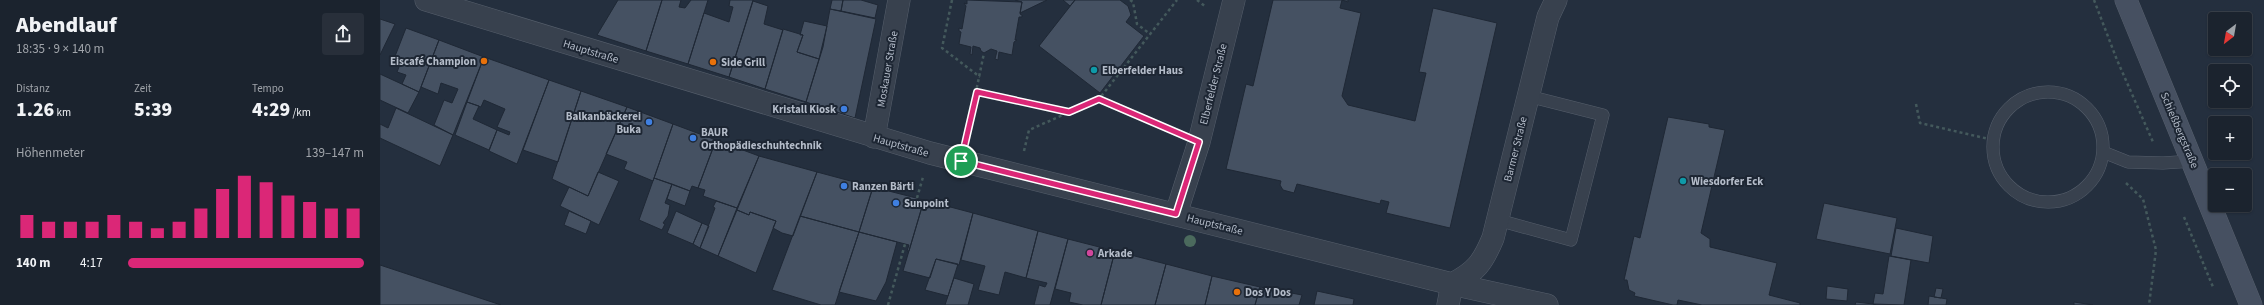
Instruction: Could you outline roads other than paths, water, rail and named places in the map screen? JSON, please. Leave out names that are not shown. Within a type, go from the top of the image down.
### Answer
[{"type":"main road","name":"Schießbergstraße","points":[[2126,0],[2251,305]]},
{"type":"street","name":"Hauptstraße","points":[[426,0],[874,137],[961,161],[1452,284],[1547,305]]},
{"type":"street","name":"Moskauer Straße","points":[[874,137],[899,0]]},
{"type":"street","name":"Elberfelder Straße","points":[[1176,214],[1199,142],[1234,0]]},
{"type":"street","name":"Barmer Straße","points":[[1452,284],[1468,276],[1484,260],[1493,238],[1548,16],[1556,0]]},
{"type":"street","points":[[1448,305],[1452,284]]},
{"type":"lane","points":[[2037,92],[2052,92],[2064,94],[2078,100],[2093,114],[2102,133],[2103,152],[2097,173],[2085,188],[2064,200],[2049,202],[2031,200],[2011,188],[2000,176],[1994,160],[1992,140],[1998,122],[2014,103],[2037,92]]},
{"type":"lane","points":[[1498,220],[1571,240],[1603,116],[1528,96]]},
{"type":"lane","points":[[2103,152],[2128,162],[2163,163],[2193,161]]},
{"type":"place","name":"Eiscafé Champion","points":[[484,61]]},
{"type":"place","name":"Side Grill","points":[[713,62]]},
{"type":"place","name":"Elberfelder Haus","points":[[1094,70]]},
{"type":"place","name":"Kristall Kiosk","points":[[844,109]]},
{"type":"place","name":"Balkanbäckerei Buka","points":[[649,122]]},
{"type":"place","name":"BAUR Orthopädieschuhtechnik","points":[[693,138]]},
{"type":"place","name":"Wiesdorfer Eck","points":[[1683,181]]},
{"type":"place","name":"Ranzen Bärti","points":[[844,186]]},
{"type":"place","name":"Sunpoint","points":[[896,203]]},
{"type":"place","name":"Arkade","points":[[1090,253]]},
{"type":"place","name":"Dos Y Dos","points":[[1237,292]]}]
